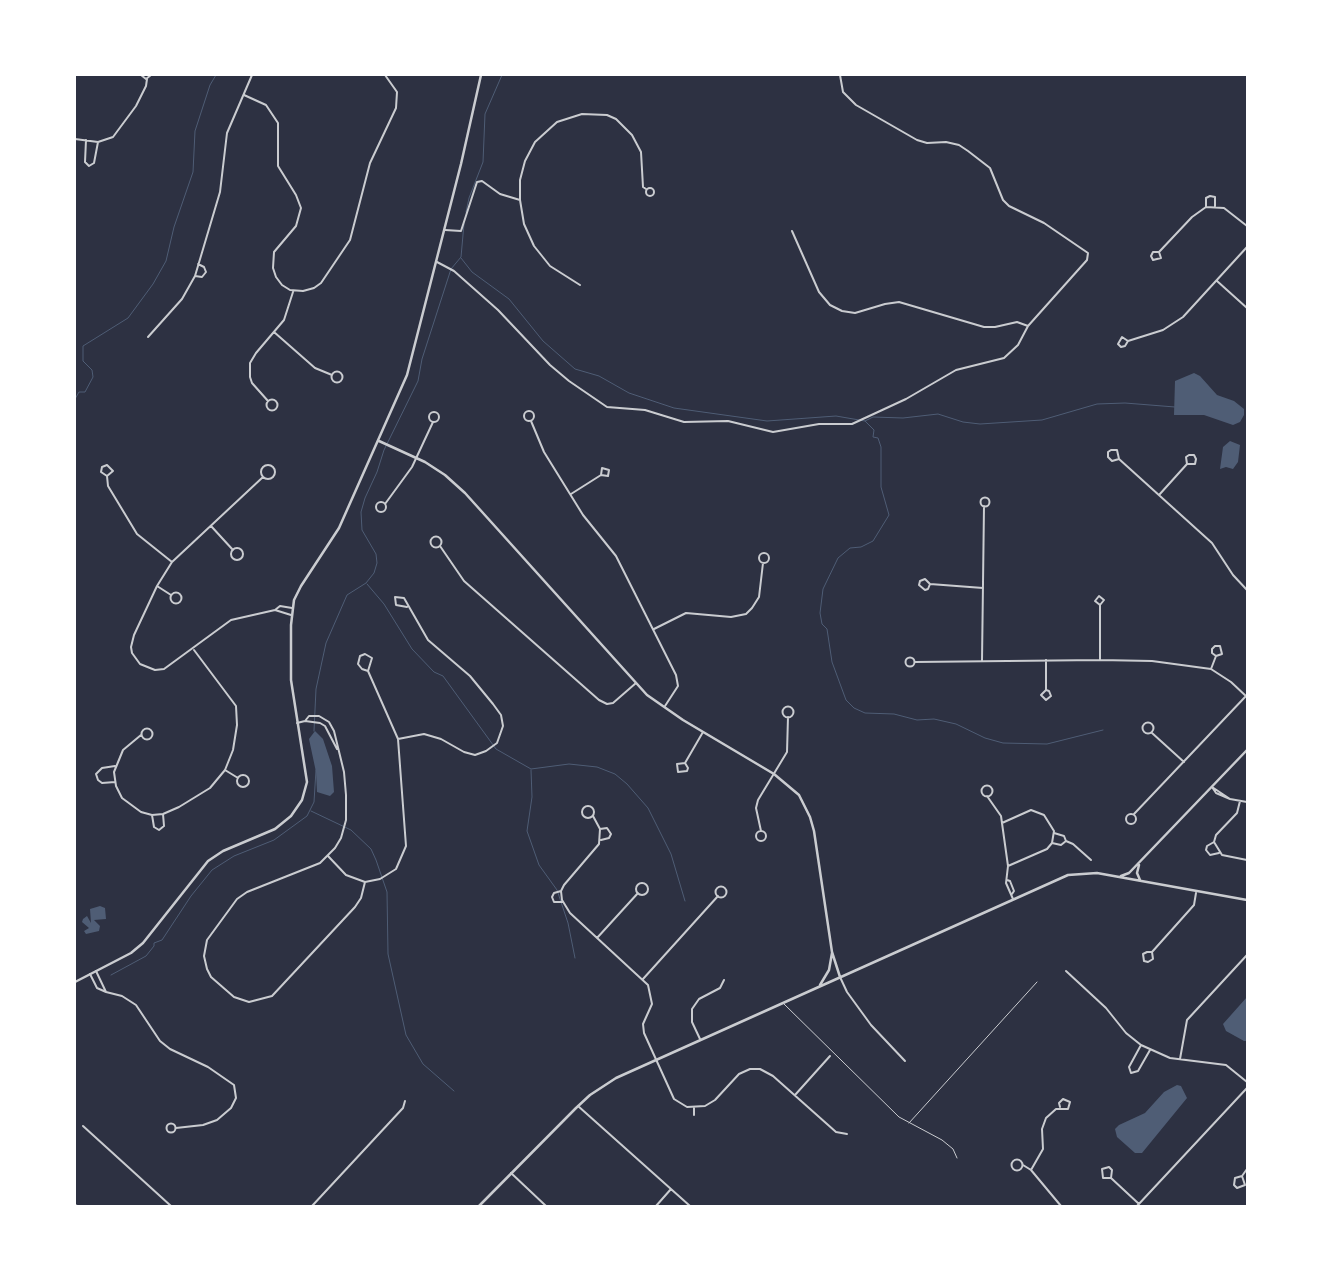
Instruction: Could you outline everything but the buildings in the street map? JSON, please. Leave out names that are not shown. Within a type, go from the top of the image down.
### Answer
[{"type":"street","points":[[141,75],[147,79]]},
{"type":"street","points":[[75,139],[98,142],[109,139],[117,133],[136,106],[147,79],[151,75]]},
{"type":"street","points":[[148,337],[182,299],[195,276],[220,192],[227,133],[252,75]]},
{"type":"street","points":[[244,95],[266,105],[278,123],[278,166],[299,201],[299,220],[276,248],[272,263],[279,281],[293,291],[308,290],[320,283],[350,240],[370,163],[396,108],[397,92],[385,75]]},
{"type":"street","points":[[75,982],[131,953],[143,943],[208,860],[224,851],[266,835],[291,816],[302,800],[306,782],[290,680],[292,608],[301,586],[339,528],[411,365],[481,75]]},
{"type":"street","points":[[437,262],[454,271],[498,310],[550,365],[569,381],[608,406],[645,410],[684,422],[728,421],[773,432],[819,424],[852,424],[906,399],[956,370],[1004,358],[1018,345],[1028,326],[1089,256],[1086,250],[1044,223],[1006,203],[990,168],[959,145],[917,140],[886,124],[848,98],[840,86],[840,75]]},
{"type":"street","points":[[580,285],[554,269],[538,252],[524,224],[520,200],[520,180],[525,161],[535,142],[558,122],[582,114],[607,115],[616,119],[632,135],[641,152],[643,187],[646,189]]},
{"type":"street","points":[[86,140],[85,162],[89,166],[94,163],[98,142]]},
{"type":"street","points":[[445,230],[461,231],[474,186],[478,181],[484,182],[500,194],[520,200]]},
{"type":"street","points":[[1206,207],[1206,198],[1210,196],[1215,197],[1215,206]]},
{"type":"street","points":[[1159,252],[1161,258],[1153,260],[1151,256],[1153,252],[1159,252],[1192,217],[1206,207],[1215,206],[1228,210],[1247,226]]},
{"type":"street","points":[[792,231],[819,292],[830,304],[842,311],[855,313],[899,302],[984,327],[1021,322],[1028,326]]},
{"type":"street","points":[[1128,341],[1151,335],[1174,323],[1191,309],[1247,247]]},
{"type":"street","points":[[195,276],[202,277],[206,274],[206,268],[198,264]]},
{"type":"street","points":[[1217,280],[1247,308]]},
{"type":"street","points":[[268,401],[276,401],[275,409],[268,408],[268,401],[252,383],[249,370],[252,358],[287,315],[293,291]]},
{"type":"street","points":[[274,332],[319,371],[332,375],[335,382],[342,378],[341,374],[337,371],[332,375]]},
{"type":"street","points":[[385,504],[396,491],[417,458],[432,422],[429,416],[435,412],[439,418],[437,421],[432,422]]},
{"type":"street","points":[[531,421],[544,452],[583,515],[616,556],[679,681],[676,692],[664,708]]},
{"type":"street","points":[[378,440],[417,458],[445,475],[636,683],[664,708],[774,774],[799,795],[810,817],[832,952],[840,977],[847,992],[871,1025],[905,1061]]},
{"type":"street","points":[[1119,459],[1114,461],[1109,459],[1108,454],[1110,450],[1117,450],[1119,459],[1212,543],[1233,575],[1247,590]]},
{"type":"street","points":[[1159,495],[1187,464],[1195,464],[1196,459],[1194,455],[1189,454],[1186,457],[1187,464]]},
{"type":"street","points":[[107,476],[112,471],[107,465],[101,471],[107,476],[108,486],[137,534],[172,562]]},
{"type":"street","points":[[264,467],[273,468],[275,473],[273,477],[267,479],[263,477],[261,473],[264,467]]},
{"type":"street","points":[[570,494],[601,475]]},
{"type":"street","points":[[263,477],[172,562],[157,586],[132,641],[135,660],[140,664],[159,670],[193,649],[231,620],[275,610],[283,606],[292,608]]},
{"type":"street","points":[[982,661],[984,506]]},
{"type":"street","points":[[211,526],[233,550],[233,558],[238,560],[241,558],[241,551],[238,548],[233,550]]},
{"type":"street","points":[[440,546],[433,547],[432,539],[440,538],[440,546],[464,581],[599,700],[607,704],[613,703],[636,683]]},
{"type":"street","points":[[654,629],[686,613],[731,618],[746,614],[759,597],[763,563],[768,559],[765,552],[761,553],[758,557],[763,563]]},
{"type":"street","points":[[930,584],[928,589],[924,590],[919,585],[921,580],[925,579],[930,584],[983,588]]},
{"type":"street","points":[[157,586],[171,595],[174,603],[182,600],[179,593],[171,595]]},
{"type":"street","points":[[398,738],[424,734],[441,739],[464,752],[475,755],[486,751],[497,743],[503,726],[498,709],[470,676],[428,640],[402,596],[395,597],[396,605],[407,607]]},
{"type":"street","points":[[1100,605],[1100,660]]},
{"type":"street","points":[[275,610],[292,615]]},
{"type":"street","points":[[1215,646],[1220,646],[1222,654],[1216,656],[1212,653],[1212,649],[1215,646]]},
{"type":"street","points":[[141,735],[148,739],[152,732],[150,729],[144,729],[141,735],[123,750],[115,766],[115,782],[118,791],[128,804],[141,812],[152,815],[163,814],[204,792],[225,770],[233,750],[236,708],[233,700],[193,649]]},
{"type":"street","points":[[328,856],[346,875],[366,882],[380,879],[396,868],[406,846],[398,738],[368,671],[372,658],[365,654],[360,656],[358,664],[362,669],[368,671]]},
{"type":"street","points":[[1211,669],[1216,656]]},
{"type":"street","points":[[1046,660],[1046,690],[1051,696],[1046,700],[1041,695],[1046,690]]},
{"type":"street","points":[[915,662],[1152,661],[1211,669],[1231,682],[1247,697],[1134,814],[1127,816],[1128,823],[1136,821],[1134,814]]},
{"type":"street","points":[[760,831],[764,831],[767,836],[762,841],[756,837],[760,831],[756,808],[787,752],[788,717],[793,712],[788,707],[783,712],[788,717]]},
{"type":"street","points":[[305,721],[309,716],[319,716],[328,722],[334,731],[344,772],[347,810],[341,838],[328,856],[312,868],[246,892],[237,900],[211,934],[204,956],[207,969],[212,977],[234,997],[249,1002],[272,996],[355,907],[361,898],[366,882]]},
{"type":"street","points":[[297,723],[305,721],[320,723],[325,726],[338,750]]},
{"type":"street","points":[[1152,733],[1151,724],[1144,724],[1143,732],[1152,733],[1184,762]]},
{"type":"street","points":[[685,763],[703,732]]},
{"type":"street","points":[[1119,877],[1129,874],[1247,750]]},
{"type":"street","points":[[685,763],[688,768],[687,771],[678,772],[677,764],[685,763]]},
{"type":"street","points":[[115,766],[99,769],[96,777],[102,783],[115,782]]},
{"type":"street","points":[[225,770],[238,778]]},
{"type":"street","points":[[243,775],[247,776],[248,785],[244,787],[239,785],[238,778],[243,775]]},
{"type":"street","points":[[987,796],[992,792],[990,787],[987,786],[982,791],[999,811],[1002,823],[1008,866],[1006,883],[1014,900]]},
{"type":"street","points":[[1212,787],[1230,799],[1247,802]]},
{"type":"street","points":[[1240,801],[1237,813],[1216,835],[1214,842],[1219,853],[1227,857],[1247,860]]},
{"type":"street","points":[[593,816],[584,817],[583,809],[586,806],[591,807],[594,812],[593,816],[600,829],[601,840],[597,848],[567,881],[561,892],[563,902],[570,913],[642,979],[650,990],[652,1001],[643,1028],[654,1060],[674,1099],[684,1106],[694,1108],[712,1102],[739,1074],[750,1069],[760,1070],[770,1073],[836,1132],[847,1134]]},
{"type":"street","points":[[1002,823],[1023,812],[1035,811],[1047,819],[1054,833],[1052,843],[1041,853],[1008,866]]},
{"type":"street","points":[[152,815],[154,827],[159,830],[164,826],[163,814]]},
{"type":"street","points":[[600,829],[607,828],[612,834],[609,838],[601,840]]},
{"type":"street","points":[[1054,833],[1064,836],[1066,841],[1074,844],[1091,860]]},
{"type":"street","points":[[1052,843],[1061,845],[1066,841]]},
{"type":"street","points":[[1214,842],[1207,846],[1206,850],[1210,855],[1219,853]]},
{"type":"street","points":[[1140,861],[1137,873],[1141,881]]},
{"type":"street","points":[[478,1206],[578,1106],[610,1081],[700,1039],[1077,874],[1097,873],[1196,893],[1247,900]]},
{"type":"street","points":[[645,883],[648,886],[647,892],[642,895],[638,893],[637,885],[645,883]]},
{"type":"street","points":[[642,979],[718,896],[726,895],[725,888],[717,888],[718,896]]},
{"type":"street","points":[[561,892],[554,893],[552,897],[554,902],[563,902]]},
{"type":"street","points":[[598,938],[638,893]]},
{"type":"street","points":[[1152,952],[1153,959],[1148,962],[1144,961],[1143,954],[1152,952],[1194,906],[1196,893]]},
{"type":"street","points":[[820,986],[828,970],[832,952]]},
{"type":"street","points":[[1180,1059],[1187,1020],[1247,955]]},
{"type":"street","points":[[96,971],[106,992]]},
{"type":"street","points":[[1066,971],[1106,1008],[1126,1033],[1140,1045],[1180,1059],[1226,1065],[1247,1082]]},
{"type":"street","points":[[90,974],[97,988],[122,996],[136,1005],[160,1041],[170,1049],[208,1067],[234,1085],[236,1098],[230,1108],[217,1120],[203,1125],[176,1128]]},
{"type":"street","points":[[700,1039],[692,1022],[692,1009],[699,999],[720,988],[724,980]]},
{"type":"street","points":[[1140,1045],[1129,1067],[1131,1073],[1138,1071],[1150,1050]]},
{"type":"street","points":[[795,1095],[830,1056]]},
{"type":"street","points":[[1111,1178],[1112,1170],[1109,1167],[1102,1169],[1103,1178],[1111,1178],[1138,1205],[1247,1088]]},
{"type":"street","points":[[1031,1170],[1043,1149],[1043,1123],[1052,1111],[1060,1107],[1062,1100],[1067,1099],[1070,1102],[1070,1108],[1067,1110],[1060,1107]]},
{"type":"street","points":[[312,1206],[403,1108],[404,1101]]},
{"type":"street","points":[[578,1106],[690,1206]]},
{"type":"street","points":[[694,1108],[694,1116]]},
{"type":"street","points":[[83,1126],[171,1206]]},
{"type":"street","points":[[1023,1165],[1022,1168],[1016,1170],[1011,1165],[1013,1161],[1018,1159],[1031,1170],[1061,1206]]},
{"type":"street","points":[[1242,1176],[1245,1185],[1237,1188],[1234,1180],[1242,1176],[1247,1169]]},
{"type":"street","points":[[511,1173],[546,1206]]},
{"type":"street","points":[[656,1206],[671,1189]]},
{"type":"street","points":[[867,1206],[878,1206]]},
{"type":"lane","points":[[908,1124],[1037,982]]},
{"type":"lane","points":[[783,1003],[867,1088],[908,1124],[942,1140],[952,1149],[957,1158]]},
{"type":"water","points":[[1194,373],[1200,376],[1217,395],[1234,401],[1244,409],[1244,415],[1240,422],[1233,425],[1204,415],[1174,415],[1175,381]]},
{"type":"water","points":[[1230,441],[1240,445],[1238,462],[1233,469],[1226,467],[1220,469],[1223,447]]},
{"type":"water","points":[[315,731],[323,739],[332,766],[334,792],[330,796],[317,792],[316,772],[309,739]]},
{"type":"water","points":[[100,906],[105,908],[106,919],[94,920],[100,926],[99,931],[86,934],[84,931],[89,928],[82,922],[83,919],[87,916],[91,923],[90,909]]},
{"type":"water","points":[[1247,997],[1247,1041],[1244,1041],[1226,1031],[1223,1024]]},
{"type":"water","points":[[1177,1085],[1181,1086],[1187,1098],[1142,1153],[1135,1153],[1117,1137],[1115,1129],[1119,1125],[1145,1113],[1164,1092]]},
{"type":"waterway","points":[[75,399],[79,392],[85,392],[93,377],[92,370],[83,361],[83,346],[128,318],[153,284],[166,261],[174,227],[193,172],[195,131],[210,85],[216,75]]},
{"type":"waterway","points":[[466,212],[469,198],[483,162],[485,114],[502,75]]},
{"type":"waterway","points":[[314,731],[316,689],[326,643],[347,595],[366,583],[374,573],[377,563],[376,554],[362,530],[361,512],[365,498],[377,472],[384,450],[418,381],[422,359],[451,269],[461,257],[464,224]]},
{"type":"waterway","points":[[461,258],[472,272],[509,299],[543,341],[575,369],[599,376],[629,393],[674,408],[767,421],[836,416],[865,421],[873,417],[903,418],[938,414],[963,422],[980,424],[1042,420],[1097,404],[1125,403],[1175,407]]},
{"type":"waterway","points":[[865,421],[874,430],[873,437],[878,438],[881,447],[881,487],[889,515],[873,541],[861,547],[850,548],[838,558],[823,589],[820,613],[822,624],[827,629],[832,662],[846,700],[854,708],[865,713],[894,714],[917,720],[934,719],[956,724],[985,738],[1003,743],[1047,744],[1103,730]]},
{"type":"waterway","points":[[367,584],[384,604],[412,649],[434,672],[443,676],[496,749],[531,769],[569,764],[597,767],[615,774],[627,784],[648,808],[671,854],[685,901]]},
{"type":"waterway","points":[[111,975],[146,956],[154,946],[154,943],[162,940],[191,896],[212,870],[234,856],[274,840],[307,816],[314,802],[316,770]]},
{"type":"waterway","points":[[531,770],[532,797],[527,831],[539,865],[557,890],[568,923],[575,958]]},
{"type":"waterway","points":[[311,811],[351,830],[371,849],[387,892],[388,954],[406,1035],[423,1064],[454,1091]]}]
